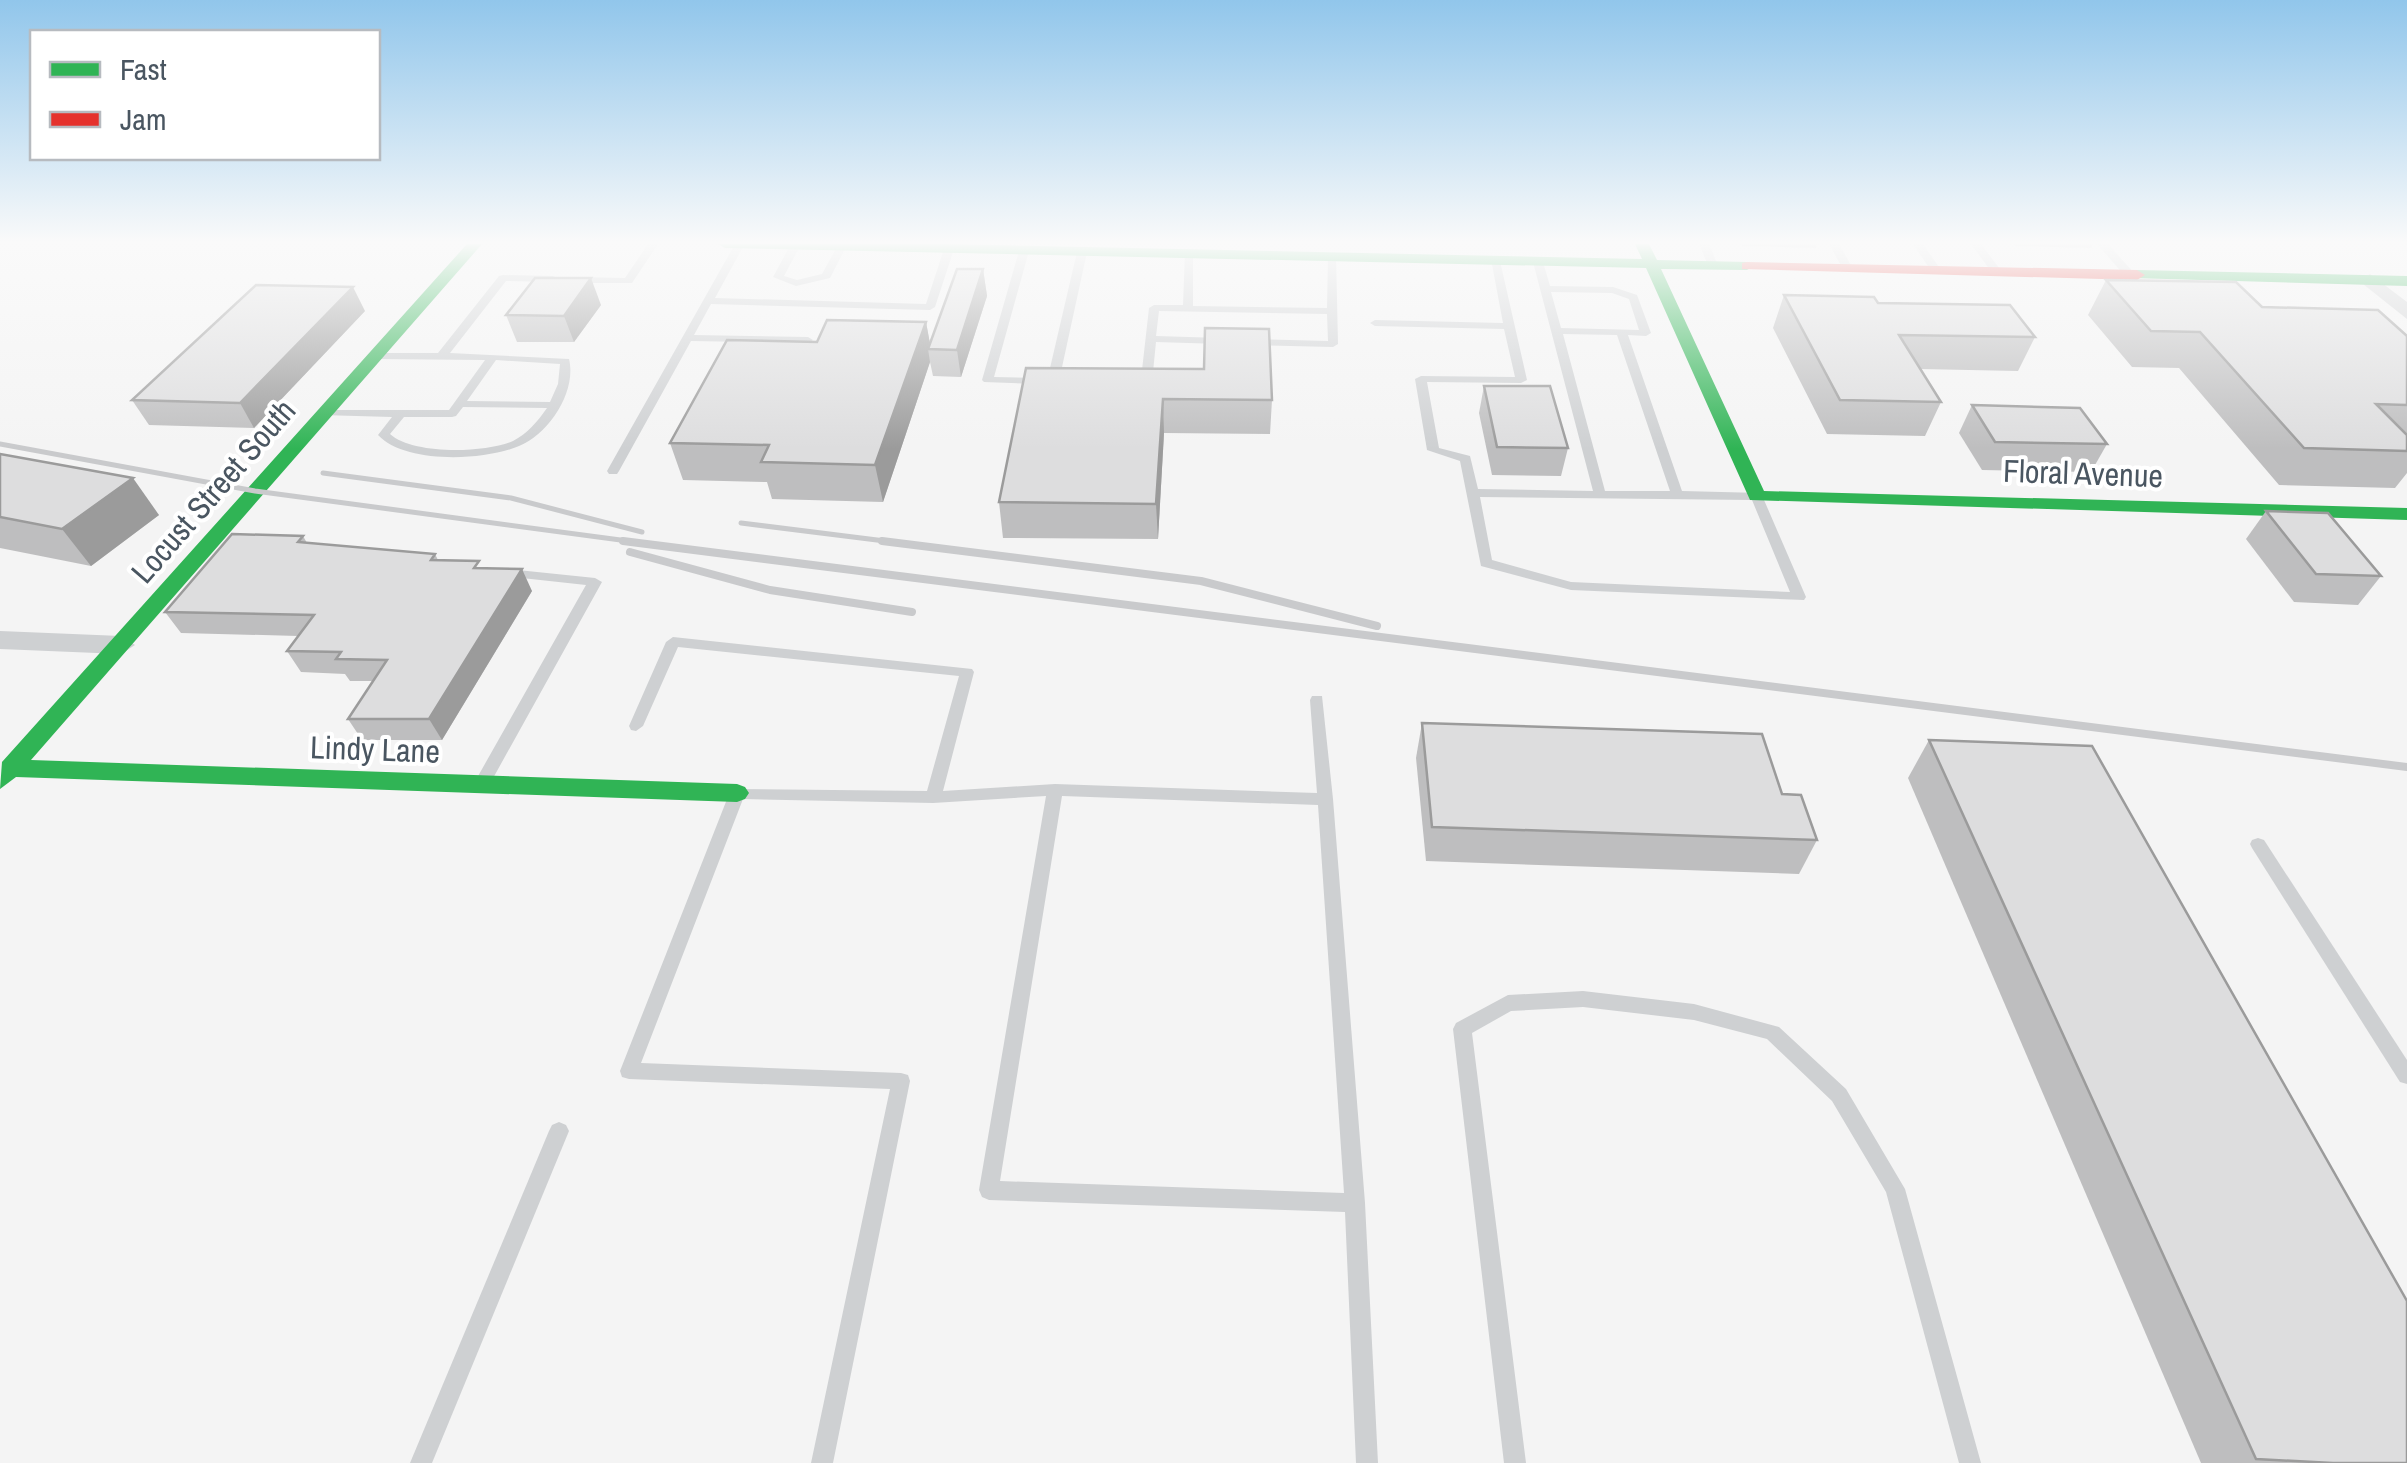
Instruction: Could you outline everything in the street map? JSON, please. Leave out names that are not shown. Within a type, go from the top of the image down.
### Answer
[{"type":"street","name":"Locust Street South","points":[[5,774],[230,533],[325,413],[415,312]]},
{"type":"street","points":[[1673,312],[1757,496]]},
{"type":"street","name":"Floral Avenue","points":[[1757,496],[2407,514]]},
{"type":"street","points":[[0,640],[122,645]]},
{"type":"street","name":"Lindy Lane","points":[[5,774],[737,793]]},
{"type":"lane","points":[[441,357],[476,312]]},
{"type":"lane","points":[[613,471],[703,312]]},
{"type":"lane","points":[[1007,312],[988,380],[1072,381]]},
{"type":"lane","points":[[1053,381],[1068,312]]},
{"type":"lane","points":[[1127,382],[1146,382],[1153,312]]},
{"type":"lane","points":[[1150,340],[1332,344],[1332,312]]},
{"type":"lane","points":[[1474,493],[1757,496],[1799,597],[1571,586],[1486,563],[1466,459],[1432,450],[1421,379],[1521,380],[1507,312]]},
{"type":"lane","points":[[1551,312],[1600,494]]},
{"type":"lane","points":[[1639,312],[1646,333]]},
{"type":"lane","points":[[1375,323],[1510,326]]},
{"type":"lane","points":[[1556,330],[1682,333]]},
{"type":"lane","points":[[1621,332],[1677,495]]},
{"type":"lane","points":[[690,338],[808,340]]},
{"type":"lane","points":[[376,356],[565,360],[567,374],[552,405],[538,427],[518,443],[488,452],[406,450],[388,443],[384,435],[400,414]]},
{"type":"lane","points":[[325,413],[452,414],[493,357]]},
{"type":"lane","points":[[460,404],[552,405]]},
{"type":"lane","points":[[481,785],[595,582],[488,570]]},
{"type":"lane","points":[[636,726],[674,642],[968,672],[933,797]]},
{"type":"lane","points":[[1317,700],[1355,1203],[1367,1463]]},
{"type":"lane","points":[[822,1463],[901,1081],[629,1071],[737,793],[933,797],[1055,790],[1325,799]]},
{"type":"lane","points":[[1055,790],[989,1190],[1355,1203]]},
{"type":"lane","points":[[2258,844],[2407,1076]]},
{"type":"lane","points":[[1515,1463],[1462,1029],[1508,1003],[1583,1000],[1694,1012],[1773,1033],[1840,1095],[1896,1189],[1970,1463]]},
{"type":"lane","points":[[421,1463],[558,1131]]},
{"type":"building","points":[[227,312],[328,312],[240,403],[132,400]]},
{"type":"building","points":[[508,312],[567,312],[564,316],[506,315]]},
{"type":"building","points":[[941,312],[969,312],[957,350],[928,349]]},
{"type":"building","points":[[1793,312],[2016,312],[2035,337],[1899,335],[1941,402],[1840,400]]},
{"type":"building","points":[[2134,312],[2381,312],[2407,336],[2407,405],[2376,404],[2407,435],[2407,451],[2304,448],[2200,332],[2151,331]]},
{"type":"building","points":[[827,320],[926,322],[875,465],[761,462],[769,445],[670,443],[727,340],[817,342]]},
{"type":"building","points":[[1205,328],[1269,329],[1272,400],[1163,399],[1156,504],[999,502],[1026,368],[1204,369]]},
{"type":"building","points":[[1484,386],[1550,386],[1568,448],[1497,447]]},
{"type":"building","points":[[1972,405],[2080,408],[2107,444],[1995,442]]},
{"type":"building","points":[[0,454],[133,478],[62,529],[0,517]]},
{"type":"building","points":[[2266,511],[2328,513],[2381,576],[2316,574]]},
{"type":"building","points":[[232,534],[303,536],[298,542],[435,554],[431,560],[479,561],[474,568],[522,569],[429,719],[348,719],[387,660],[336,659],[341,652],[287,651],[314,615],[165,612]]},
{"type":"building","points":[[1422,723],[1762,734],[1782,794],[1801,795],[1817,840],[1432,827]]},
{"type":"building","points":[[1929,740],[2092,746],[2407,1301],[2407,1463],[2256,1459]]},
{"type":"railway","points":[[0,444],[255,491],[643,543]]},
{"type":"railway","points":[[323,473],[511,498],[642,532]]},
{"type":"railway","points":[[741,523],[901,543]]},
{"type":"railway","points":[[623,541],[2407,767]]},
{"type":"railway","points":[[882,541],[1201,581],[1377,626]]},
{"type":"railway","points":[[630,552],[770,590],[912,612]]},
{"type":"traffic: fast","points":[[0,780],[414,312]]},
{"type":"traffic: fast","points":[[1673,312],[1757,496],[2407,514]]},
{"type":"traffic: fast","points":[[10,768],[737,793]]}]
